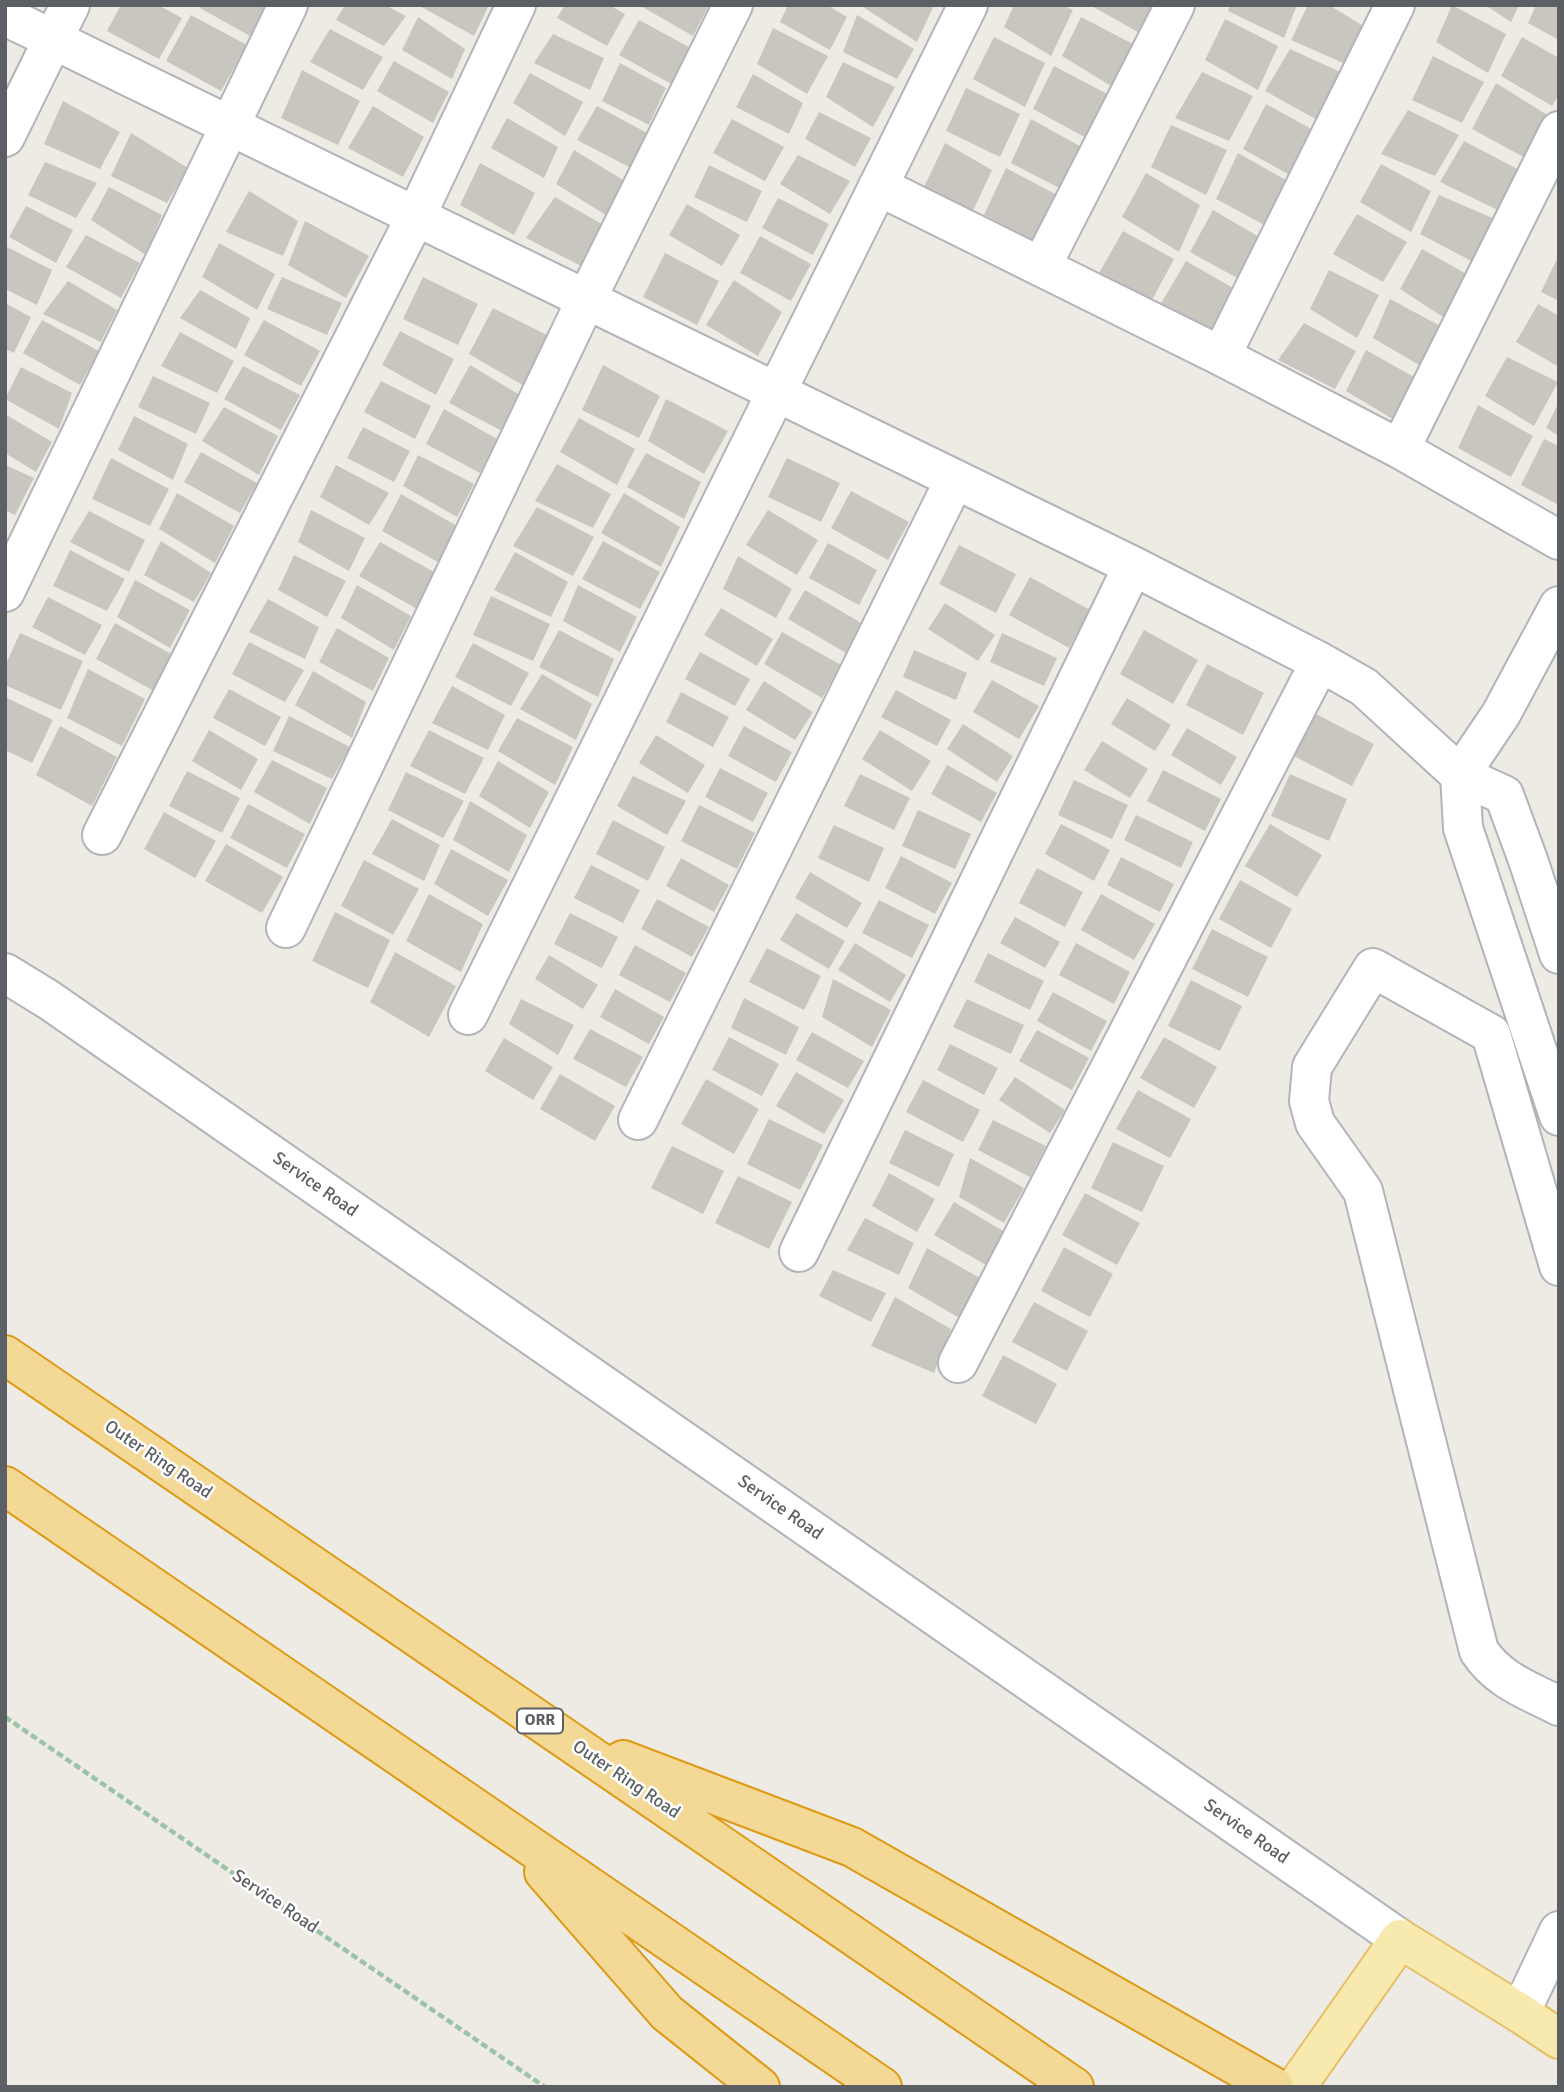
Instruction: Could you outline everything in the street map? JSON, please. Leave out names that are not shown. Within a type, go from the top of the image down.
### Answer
[{"type":"highway","name":"Outer Ring Road","points":[[5,1355],[1074,2087]]},
{"type":"highway","points":[[5,1486],[882,2087]]},
{"type":"highway","points":[[563,1737],[852,1847],[1278,2085]]},
{"type":"highway","points":[[508,1830],[667,2013],[760,2087]]},
{"type":"main road","name":"Service Road","points":[[1400,1939],[1559,2039]]},
{"type":"main road","points":[[1278,2085],[1400,1939]]},
{"type":"street","points":[[5,137],[70,5]]},
{"type":"street","points":[[5,592],[288,5]]},
{"type":"street","points":[[102,835],[416,216],[516,5]]},
{"type":"street","points":[[286,928],[586,300],[733,5]]},
{"type":"street","points":[[468,1015],[968,5]]},
{"type":"street","points":[[1041,267],[1175,5]]},
{"type":"street","points":[[1221,356],[1395,5]]},
{"type":"street","points":[[5,16],[1133,566],[1364,687],[1461,775],[1504,795],[1559,954]]},
{"type":"street","points":[[1400,449],[1559,131]]},
{"type":"street","points":[[878,186],[1221,356],[1400,449],[1559,540]]},
{"type":"street","points":[[638,1120],[955,479]]},
{"type":"street","points":[[799,1252],[1133,566]]},
{"type":"street","points":[[1559,606],[1501,714],[1461,775],[1463,828],[1549,1057],[1559,1116]]},
{"type":"street","points":[[958,1363],[1320,662]]},
{"type":"street","points":[[1559,1266],[1491,1034],[1373,968],[1312,1067],[1309,1101],[1315,1123],[1363,1191],[1479,1651],[1500,1676],[1559,1706]]},
{"type":"street","name":"Service Road","points":[[5,972],[1400,1939]]},
{"type":"street","points":[[1520,2012],[1559,1931]]},
{"type":"path","name":"Service Road","points":[[5,1717],[545,2087]]},
{"type":"building","points":[[121,5],[158,5],[182,18],[159,59],[107,31]]},
{"type":"building","points":[[201,5],[267,5],[250,36],[200,8]]},
{"type":"building","points":[[345,5],[385,5],[406,16],[384,46],[336,20]]},
{"type":"building","points":[[418,5],[489,5],[474,36]]},
{"type":"building","points":[[565,5],[609,5],[625,14],[607,46],[557,18]]},
{"type":"building","points":[[639,5],[705,5],[708,7],[693,36]]},
{"type":"building","points":[[788,5],[827,5],[847,17],[830,50],[780,22]]},
{"type":"building","points":[[860,5],[934,5],[917,42]]},
{"type":"building","points":[[1014,5],[1063,5],[1073,10],[1051,56],[1004,27]]},
{"type":"building","points":[[1090,5],[1156,5],[1143,35]]},
{"type":"building","points":[[1230,5],[1297,5],[1284,38],[1228,11]]},
{"type":"building","points":[[1308,5],[1329,5],[1370,30],[1350,66],[1291,40]]},
{"type":"building","points":[[1452,5],[1506,34],[1488,73],[1436,42]]},
{"type":"building","points":[[1485,5],[1519,5],[1511,22]]},
{"type":"building","points":[[1536,5],[1559,5],[1559,40],[1528,23]]},
{"type":"building","points":[[191,15],[247,45],[221,91],[166,61]]},
{"type":"building","points":[[857,15],[914,49],[897,79],[843,52]]},
{"type":"building","points":[[418,17],[465,49],[452,79],[402,50]]},
{"type":"building","points":[[1081,17],[1135,45],[1116,89],[1062,56]]},
{"type":"building","points":[[1225,19],[1278,46],[1258,90],[1205,60]]},
{"type":"building","points":[[639,20],[689,47],[673,85],[619,55]]},
{"type":"building","points":[[773,28],[828,56],[807,94],[757,64]]},
{"type":"building","points":[[330,29],[383,57],[363,90],[310,62]]},
{"type":"building","points":[[553,34],[604,58],[590,90],[534,63]]},
{"type":"building","points":[[994,37],[1045,63],[1025,107],[973,79]]},
{"type":"building","points":[[1522,37],[1559,58],[1559,94],[1552,106],[1501,76]]},
{"type":"building","points":[[1290,49],[1349,76],[1321,122],[1265,91]]},
{"type":"building","points":[[1433,56],[1484,82],[1462,123],[1412,100]]},
{"type":"building","points":[[394,61],[449,92],[433,123],[377,91]]},
{"type":"building","points":[[843,62],[895,87],[873,127],[826,97]]},
{"type":"building","points":[[620,63],[666,88],[649,125],[602,101]]},
{"type":"building","points":[[1054,66],[1113,97],[1092,141],[1033,109]]},
{"type":"building","points":[[302,70],[360,101],[338,145],[281,118]]},
{"type":"building","points":[[1202,72],[1253,96],[1229,141],[1175,118]]},
{"type":"building","points":[[530,73],[583,102],[565,136],[513,103]]},
{"type":"building","points":[[753,74],[803,103],[789,134],[736,107]]},
{"type":"building","points":[[1496,83],[1549,116],[1529,160],[1472,129]]},
{"type":"building","points":[[966,88],[1020,114],[1000,157],[946,131]]},
{"type":"building","points":[[63,101],[120,132],[100,169],[44,144]]},
{"type":"building","points":[[1266,104],[1319,133],[1295,178],[1243,149]]},
{"type":"building","points":[[373,106],[424,137],[403,177],[348,148]]},
{"type":"building","points":[[597,106],[649,134],[633,169],[577,140]]},
{"type":"building","points":[[1408,110],[1459,135],[1435,176],[1381,154]]},
{"type":"building","points":[[819,112],[871,138],[855,167],[805,139]]},
{"type":"building","points":[[507,118],[558,147],[544,178],[491,148]]},
{"type":"building","points":[[732,119],[784,147],[765,181],[713,153]]},
{"type":"building","points":[[1031,119],[1087,150],[1067,192],[1011,163]]},
{"type":"building","points":[[1171,125],[1227,150],[1206,195],[1151,167]]},
{"type":"building","points":[[131,133],[188,168],[167,203],[111,176]]},
{"type":"building","points":[[1464,141],[1525,173],[1504,213],[1440,182]]},
{"type":"building","points":[[945,143],[992,170],[973,211],[924,187]]},
{"type":"building","points":[[574,150],[623,180],[609,217],[556,184]]},
{"type":"building","points":[[1238,153],[1293,184],[1272,229],[1216,199]]},
{"type":"building","points":[[798,155],[850,181],[830,214],[780,184]]},
{"type":"building","points":[[45,162],[97,183],[76,218],[28,195]]},
{"type":"building","points":[[480,163],[535,193],[514,235],[460,205]]},
{"type":"building","points":[[1381,164],[1431,191],[1411,232],[1360,202]]},
{"type":"building","points":[[709,165],[762,191],[747,222],[694,197]]},
{"type":"building","points":[[1006,168],[1063,198],[1039,243],[984,215]]},
{"type":"building","points":[[1146,173],[1200,205],[1179,252],[1122,217]]},
{"type":"building","points":[[109,187],[162,215],[146,255],[91,220]]},
{"type":"building","points":[[249,191],[298,221],[283,256],[226,232]]},
{"type":"building","points":[[1439,195],[1497,220],[1479,265],[1420,234]]},
{"type":"building","points":[[555,197],[605,226],[581,266],[526,238]]},
{"type":"building","points":[[778,198],[829,224],[813,255],[762,228]]},
{"type":"building","points":[[687,204],[740,235],[722,266],[669,235]]},
{"type":"building","points":[[26,206],[73,230],[56,263],[9,237]]},
{"type":"building","points":[[1213,210],[1266,241],[1246,283],[1190,252]]},
{"type":"building","points":[[1357,214],[1407,242],[1383,282],[1333,254]]},
{"type":"building","points":[[305,221],[369,256],[346,298],[288,265]]},
{"type":"building","points":[[1123,231],[1174,259],[1152,300],[1099,273]]},
{"type":"building","points":[[86,235],[140,263],[121,298],[66,267]]},
{"type":"building","points":[[760,236],[811,264],[791,301],[740,273]]},
{"type":"building","points":[[219,243],[275,274],[257,310],[202,277]]},
{"type":"building","points":[[5,246],[52,270],[37,305],[5,289]]},
{"type":"building","points":[[1422,249],[1472,277],[1449,321],[1400,289]]},
{"type":"building","points":[[665,253],[719,281],[697,325],[643,297]]},
{"type":"building","points":[[1559,255],[1559,301],[1541,292]]},
{"type":"building","points":[[1186,261],[1242,293],[1217,337],[1160,305]]},
{"type":"building","points":[[1329,270],[1379,295],[1357,338],[1310,309]]},
{"type":"building","points":[[282,277],[342,303],[327,335],[267,309]]},
{"type":"building","points":[[423,277],[478,304],[458,345],[403,319]]},
{"type":"building","points":[[734,280],[782,312],[758,356],[706,325]]},
{"type":"building","points":[[68,281],[117,310],[101,342],[43,314]]},
{"type":"building","points":[[200,290],[250,318],[236,349],[180,318]]},
{"type":"building","points":[[1390,299],[1444,328],[1424,368],[1373,338]]},
{"type":"building","points":[[5,303],[31,317],[14,353],[5,349]]},
{"type":"building","points":[[1538,304],[1559,316],[1559,367],[1516,342]]},
{"type":"building","points":[[493,308],[547,335],[524,386],[469,354]]},
{"type":"building","points":[[42,320],[99,351],[80,385],[23,353]]},
{"type":"building","points":[[264,320],[320,351],[301,386],[244,355]]},
{"type":"building","points":[[1304,323],[1356,351],[1335,389],[1278,360]]},
{"type":"building","points":[[400,331],[454,359],[436,395],[382,365]]},
{"type":"building","points":[[180,332],[234,361],[217,393],[161,366]]},
{"type":"building","points":[[1366,350],[1421,381],[1401,424],[1346,391]]},
{"type":"building","points":[[1507,357],[1558,382],[1534,426],[1485,396]]},
{"type":"building","points":[[470,365],[520,395],[504,432],[449,403]]},
{"type":"building","points":[[603,365],[660,396],[639,438],[582,410]]},
{"type":"building","points":[[243,366],[300,395],[281,430],[224,399]]},
{"type":"building","points":[[21,367],[72,393],[59,429],[5,399]]},
{"type":"building","points":[[153,376],[210,403],[196,434],[138,407]]},
{"type":"building","points":[[381,381],[431,406],[415,439],[364,412]]},
{"type":"building","points":[[666,399],[728,431],[704,474],[648,441]]},
{"type":"building","points":[[1559,402],[1559,436],[1546,428]]},
{"type":"building","points":[[1478,405],[1533,436],[1511,477],[1458,448]]},
{"type":"building","points":[[224,407],[278,436],[259,475],[202,441]]},
{"type":"building","points":[[444,409],[497,439],[480,473],[426,444]]},
{"type":"building","points":[[5,414],[52,442],[36,472],[5,453]]},
{"type":"building","points":[[134,416],[188,444],[173,480],[118,450]]},
{"type":"building","points":[[579,418],[635,449],[617,485],[560,452]]},
{"type":"building","points":[[363,427],[410,451],[394,482],[347,458]]},
{"type":"building","points":[[1544,439],[1559,446],[1559,505],[1521,485]]},
{"type":"building","points":[[201,452],[257,483],[240,513],[184,482]]},
{"type":"building","points":[[646,453],[701,482],[684,519],[627,487]]},
{"type":"building","points":[[418,455],[474,484],[457,517],[403,486]]},
{"type":"building","points":[[111,458],[169,489],[150,526],[92,499]]},
{"type":"building","points":[[787,458],[840,483],[821,522],[768,497]]},
{"type":"building","points":[[557,464],[611,494],[593,528],[535,501]]},
{"type":"building","points":[[5,465],[34,478],[15,515],[5,510]]},
{"type":"building","points":[[336,465],[389,493],[369,525],[320,497]]},
{"type":"building","points":[[851,491],[909,522],[888,560],[831,528]]},
{"type":"building","points":[[177,493],[234,526],[215,563],[159,529]]},
{"type":"building","points":[[624,493],[680,527],[661,567],[601,533]]},
{"type":"building","points":[[401,494],[457,526],[438,562],[382,531]]},
{"type":"building","points":[[537,507],[594,537],[573,576],[513,546]]},
{"type":"building","points":[[311,510],[365,538],[349,571],[298,542]]},
{"type":"building","points":[[768,510],[818,540],[797,575],[746,545]]},
{"type":"building","points":[[89,511],[145,540],[129,572],[70,542]]},
{"type":"building","points":[[161,541],[211,573],[194,602],[144,575]]},
{"type":"building","points":[[603,541],[660,572],[640,609],[582,579]]},
{"type":"building","points":[[380,542],[434,572],[417,609],[359,576]]},
{"type":"building","points":[[828,543],[877,570],[859,605],[809,578]]},
{"type":"building","points":[[959,545],[1016,574],[996,613],[939,584]]},
{"type":"building","points":[[70,550],[125,579],[107,611],[53,586]]},
{"type":"building","points":[[515,552],[568,582],[551,617],[494,590]]},
{"type":"building","points":[[294,555],[346,581],[327,617],[278,590]]},
{"type":"building","points":[[738,556],[792,589],[776,618],[723,589]]},
{"type":"building","points":[[1030,577],[1090,610],[1069,648],[1009,615]]},
{"type":"building","points":[[135,580],[190,610],[170,648],[117,617]]},
{"type":"building","points":[[357,585],[411,616],[394,650],[341,618]]},
{"type":"building","points":[[578,585],[637,617],[620,652],[563,621]]},
{"type":"building","points":[[805,590],[863,624],[846,653],[788,619]]},
{"type":"building","points":[[491,596],[550,624],[533,661],[473,635]]},
{"type":"building","points":[[48,597],[102,625],[85,655],[32,627]]},
{"type":"building","points":[[268,599],[319,627],[305,659],[249,632]]},
{"type":"building","points":[[945,603],[995,635],[978,661],[928,629]]},
{"type":"building","points":[[721,608],[773,639],[757,666],[704,635]]},
{"type":"building","points":[[115,623],[173,655],[154,691],[96,659]]},
{"type":"building","points":[[337,628],[389,658],[373,691],[319,662]]},
{"type":"building","points":[[559,630],[614,659],[598,697],[539,667]]},
{"type":"building","points":[[1144,630],[1198,660],[1173,704],[1120,674]]},
{"type":"building","points":[[782,632],[841,665],[822,698],[764,664]]},
{"type":"building","points":[[20,633],[83,661],[61,710],[5,685],[5,666]]},
{"type":"building","points":[[1002,633],[1057,658],[1044,686],[990,662]]},
{"type":"building","points":[[249,642],[304,670],[285,702],[232,674]]},
{"type":"building","points":[[473,643],[529,673],[511,706],[455,677]]},
{"type":"building","points":[[914,650],[967,673],[956,700],[903,677]]},
{"type":"building","points":[[700,652],[750,679],[735,706],[685,679]]},
{"type":"building","points":[[1207,664],[1264,693],[1243,735],[1186,705]]},
{"type":"building","points":[[88,669],[145,699],[122,746],[67,718]]},
{"type":"building","points":[[313,671],[366,702],[352,738],[295,705]]},
{"type":"building","points":[[542,674],[592,704],[576,740],[520,709]]},
{"type":"building","points":[[992,680],[1039,706],[1019,739],[973,712]]},
{"type":"building","points":[[764,681],[813,712],[795,740],[746,710]]},
{"type":"building","points":[[452,686],[505,715],[488,750],[432,723]]},
{"type":"building","points":[[229,689],[281,717],[265,746],[213,718]]},
{"type":"building","points":[[896,690],[951,720],[937,746],[881,717]]},
{"type":"building","points":[[681,692],[729,717],[713,747],[666,722]]},
{"type":"building","points":[[5,697],[53,720],[32,763],[5,750]]},
{"type":"building","points":[[1127,698],[1171,725],[1155,751],[1111,724]]},
{"type":"building","points":[[1316,714],[1374,744],[1352,786],[1294,756]]},
{"type":"building","points":[[289,716],[350,747],[332,779],[273,751]]},
{"type":"building","points":[[517,718],[573,747],[555,785],[498,751]]},
{"type":"building","points":[[963,724],[1013,756],[997,782],[947,749]]},
{"type":"building","points":[[60,726],[117,757],[92,806],[36,775]]},
{"type":"building","points":[[744,726],[792,752],[776,782],[728,756]]},
{"type":"building","points":[[1187,728],[1237,757],[1221,785],[1171,755]]},
{"type":"building","points":[[209,730],[258,759],[241,790],[192,761]]},
{"type":"building","points":[[429,730],[484,758],[465,794],[410,766]]},
{"type":"building","points":[[880,730],[931,761],[912,791],[862,759]]},
{"type":"building","points":[[656,735],[705,765],[688,793],[639,763]]},
{"type":"building","points":[[1102,741],[1148,769],[1130,798],[1084,770]]},
{"type":"building","points":[[272,760],[327,788],[310,824],[254,792]]},
{"type":"building","points":[[498,761],[549,792],[530,828],[479,796]]},
{"type":"building","points":[[947,765],[997,793],[981,822],[931,794]]},
{"type":"building","points":[[720,768],[768,793],[753,822],[705,797]]},
{"type":"building","points":[[1163,770],[1221,799],[1205,831],[1147,801]]},
{"type":"building","points":[[187,771],[240,798],[222,833],[169,806]]},
{"type":"building","points":[[406,772],[464,801],[443,838],[388,810]]},
{"type":"building","points":[[860,774],[910,798],[894,830],[844,806]]},
{"type":"building","points":[[1290,774],[1347,799],[1329,841],[1271,816]]},
{"type":"building","points":[[633,776],[686,801],[667,835],[617,806]]},
{"type":"building","points":[[1074,780],[1128,805],[1112,839],[1058,815]]},
{"type":"building","points":[[470,801],[527,835],[509,872],[453,840]]},
{"type":"building","points":[[248,804],[305,834],[287,868],[230,838]]},
{"type":"building","points":[[699,805],[755,833],[737,869],[681,841]]},
{"type":"building","points":[[918,810],[971,834],[955,869],[902,846]]},
{"type":"building","points":[[164,812],[216,841],[195,878],[144,849]]},
{"type":"building","points":[[1136,815],[1193,842],[1181,868],[1124,840]]},
{"type":"building","points":[[392,819],[440,845],[424,881],[372,854]]},
{"type":"building","points":[[613,820],[665,847],[648,881],[596,854]]},
{"type":"building","points":[[1061,824],[1110,850],[1094,881],[1045,854]]},
{"type":"building","points":[[1270,824],[1322,855],[1297,897],[1245,866]]},
{"type":"building","points":[[834,825],[884,848],[869,882],[818,858]]},
{"type":"building","points":[[226,844],[283,877],[262,913],[205,881]]},
{"type":"building","points":[[451,849],[508,880],[488,916],[434,884]]},
{"type":"building","points":[[901,856],[952,883],[935,914],[885,888]]},
{"type":"building","points":[[1121,857],[1174,884],[1160,912],[1107,885]]},
{"type":"building","points":[[681,858],[729,885],[714,912],[666,886]]},
{"type":"building","points":[[364,860],[419,889],[393,935],[341,906]]},
{"type":"building","points":[[591,865],[640,890],[623,923],[574,898]]},
{"type":"building","points":[[1037,868],[1083,892],[1065,927],[1019,903]]},
{"type":"building","points":[[810,872],[862,903],[847,928],[795,898]]},
{"type":"building","points":[[1240,880],[1292,909],[1271,948],[1219,919]]},
{"type":"building","points":[[429,894],[483,924],[461,972],[406,941]]},
{"type":"building","points":[[1101,894],[1155,924],[1134,960],[1081,930]]},
{"type":"building","points":[[657,899],[709,927],[692,957],[641,929]]},
{"type":"building","points":[[879,900],[929,925],[912,958],[862,933]]},
{"type":"building","points":[[335,912],[390,940],[368,988],[312,961]]},
{"type":"building","points":[[570,913],[618,937],[602,968],[554,944]]},
{"type":"building","points":[[796,913],[845,941],[829,969],[780,940]]},
{"type":"building","points":[[1015,917],[1060,942],[1045,968],[1000,943]]},
{"type":"building","points":[[1212,929],[1268,957],[1248,997],[1192,969]]},
{"type":"building","points":[[855,943],[906,975],[890,1002],[838,970]]},
{"type":"building","points":[[1076,943],[1130,972],[1114,1004],[1059,975]]},
{"type":"building","points":[[635,945],[686,973],[670,1002],[619,975]]},
{"type":"building","points":[[767,948],[821,976],[804,1010],[749,982]]},
{"type":"building","points":[[395,952],[456,986],[429,1037],[370,1002]]},
{"type":"building","points":[[988,953],[1044,981],[1030,1010],[974,982]]},
{"type":"building","points":[[549,955],[598,985],[583,1009],[535,979]]},
{"type":"building","points":[[833,979],[891,1010],[872,1047],[822,1017]]},
{"type":"building","points":[[1191,980],[1242,1006],[1220,1051],[1168,1026]]},
{"type":"building","points":[[615,989],[664,1017],[649,1044],[600,1017]]},
{"type":"building","points":[[1053,992],[1107,1021],[1091,1051],[1037,1021]]},
{"type":"building","points":[[744,998],[799,1027],[786,1055],[731,1028]]},
{"type":"building","points":[[521,999],[574,1025],[558,1055],[509,1024]]},
{"type":"building","points":[[967,999],[1024,1025],[1011,1054],[953,1027]]},
{"type":"building","points":[[590,1029],[643,1057],[626,1087],[573,1059]]},
{"type":"building","points":[[1037,1030],[1089,1058],[1072,1090],[1019,1061]]},
{"type":"building","points":[[812,1032],[864,1061],[848,1088],[796,1060]]},
{"type":"building","points":[[729,1037],[779,1064],[762,1096],[712,1070]]},
{"type":"building","points":[[1164,1037],[1217,1067],[1194,1108],[1140,1078]]},
{"type":"building","points":[[504,1038],[553,1067],[533,1100],[485,1071]]},
{"type":"building","points":[[950,1044],[998,1068],[984,1095],[937,1070]]},
{"type":"building","points":[[796,1072],[844,1100],[824,1134],[776,1106]]},
{"type":"building","points":[[560,1074],[615,1106],[595,1141],[540,1109]]},
{"type":"building","points":[[1015,1077],[1065,1110],[1050,1133],[999,1100]]},
{"type":"building","points":[[706,1079],[759,1109],[734,1154],[681,1124]]},
{"type":"building","points":[[923,1080],[980,1110],[963,1142],[906,1112]]},
{"type":"building","points":[[1138,1090],[1191,1119],[1170,1158],[1116,1129]]},
{"type":"building","points":[[769,1119],[823,1145],[800,1190],[747,1164]]},
{"type":"building","points":[[993,1120],[1046,1146],[1030,1177],[978,1150]]},
{"type":"building","points":[[905,1130],[954,1154],[939,1187],[889,1163]]},
{"type":"building","points":[[1113,1142],[1164,1166],[1142,1212],[1091,1188]]},
{"type":"building","points":[[672,1146],[724,1171],[703,1214],[651,1188]]},
{"type":"building","points":[[970,1158],[1024,1188],[1004,1223],[959,1197]]},
{"type":"building","points":[[889,1173],[935,1199],[917,1232],[872,1206]]},
{"type":"building","points":[[738,1176],[792,1202],[769,1249],[715,1223]]},
{"type":"building","points":[[1085,1193],[1140,1223],[1117,1265],[1062,1235]]},
{"type":"building","points":[[954,1202],[1005,1232],[986,1265],[934,1235]]},
{"type":"building","points":[[865,1218],[914,1243],[899,1275],[847,1250]]},
{"type":"building","points":[[1064,1247],[1113,1274],[1090,1317],[1041,1291]]},
{"type":"building","points":[[927,1248],[980,1278],[961,1319],[908,1288]]},
{"type":"building","points":[[833,1270],[886,1293],[871,1322],[819,1296]]},
{"type":"building","points":[[895,1297],[951,1329],[934,1373],[871,1346]]},
{"type":"building","points":[[1034,1302],[1088,1331],[1067,1371],[1012,1342]]},
{"type":"building","points":[[1003,1355],[1057,1384],[1036,1424],[982,1396]]}]
